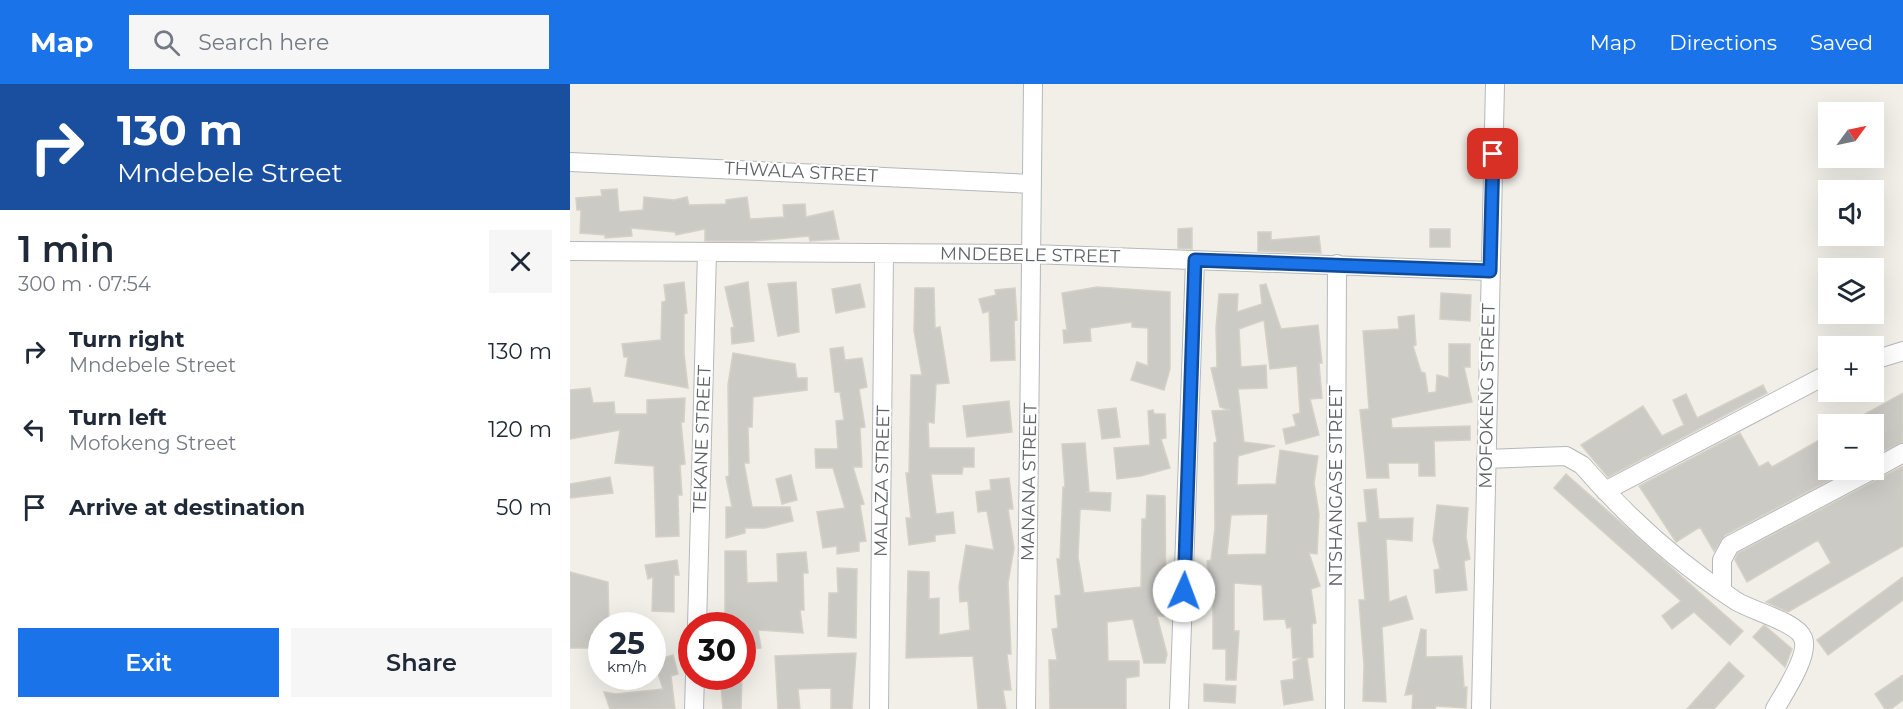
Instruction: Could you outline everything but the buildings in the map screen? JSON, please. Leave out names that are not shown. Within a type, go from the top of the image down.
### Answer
[{"type":"street","name":"MANANA STREET","points":[[1026,709],[1033,84]]},
{"type":"street","name":"MOFOKENG STREET","points":[[1481,709],[1495,84]]},
{"type":"street","name":"THWALA STREET","points":[[570,162],[1032,184]]},
{"type":"street","name":"MNDEBELE STREET","points":[[570,251],[1032,254],[1490,271]]},
{"type":"street","name":"TEKANE STREET","points":[[697,612],[707,252]]},
{"type":"street","name":"MALAZA STREET","points":[[879,709],[884,253]]},
{"type":"street","points":[[1179,709],[1195,260]]},
{"type":"street","name":"NTSHANGASE STREET","points":[[1335,709],[1337,264]]},
{"type":"street","points":[[1884,357],[1903,351]]},
{"type":"street","points":[[1605,491],[1818,379]]},
{"type":"street","points":[[1884,463],[1903,453]]},
{"type":"street","points":[[1486,459],[1566,456],[1582,465],[1640,528],[1722,591],[1747,608],[1793,627],[1802,635],[1805,643],[1803,656],[1775,709]]},
{"type":"street","points":[[1722,591],[1722,560],[1730,545],[1852,480]]},
{"type":"street","points":[[694,709],[695,690]]},
{"type":"route","points":[[1184,591],[1195,260],[1490,271],[1493,154]]}]
